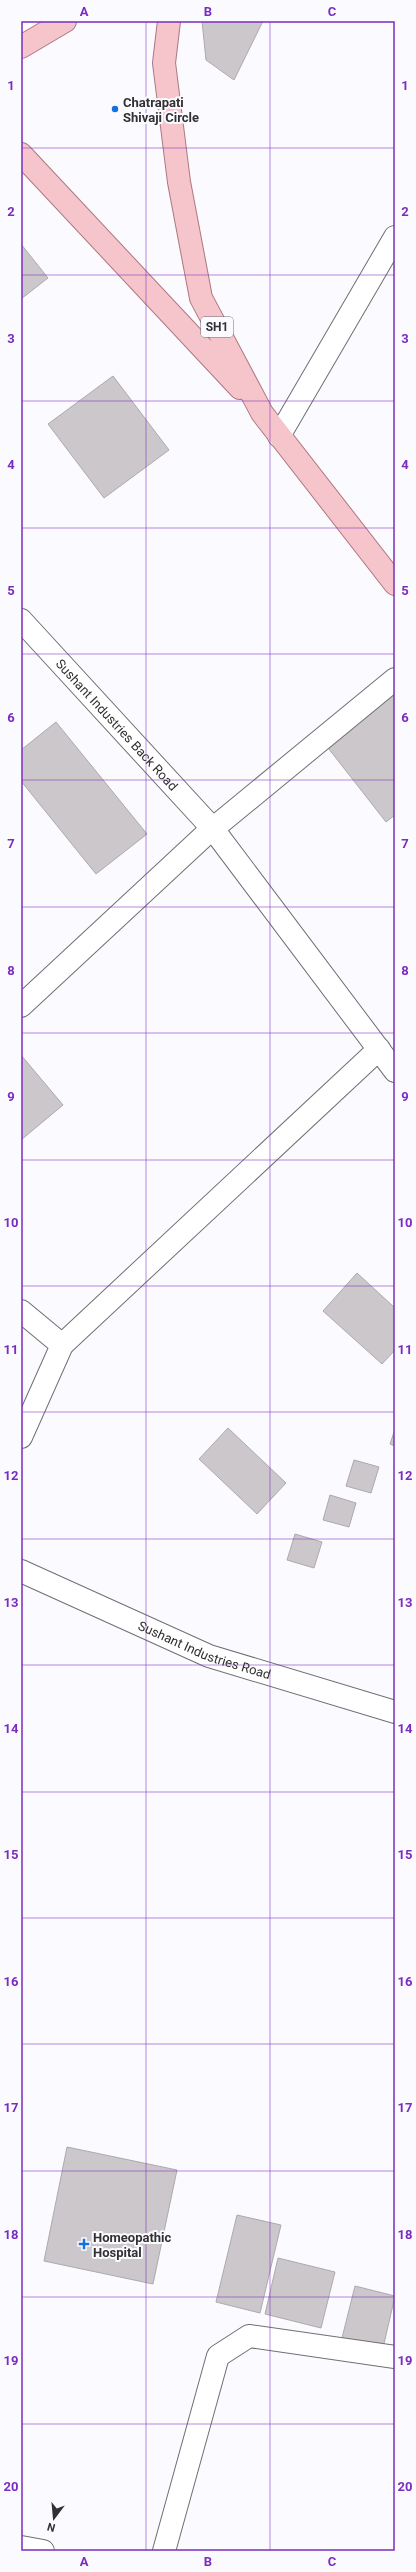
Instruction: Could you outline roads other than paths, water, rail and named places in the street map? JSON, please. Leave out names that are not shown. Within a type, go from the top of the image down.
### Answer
[{"type":"main road","points":[[21,47],[65,21]]},
{"type":"main road","name":"SH1","points":[[169,21],[164,64],[179,182],[201,298],[262,413],[395,584]]},
{"type":"main road","points":[[21,154],[167,308],[262,413]]},
{"type":"street","points":[[279,436],[395,237]]},
{"type":"street","name":"Sushant Industries Back Road","points":[[21,620],[213,829],[395,1070]]},
{"type":"street","points":[[21,1006],[213,829],[395,679]]},
{"type":"street","points":[[21,1437],[62,1345],[379,1049]]},
{"type":"street","points":[[21,1310],[62,1345]]},
{"type":"street","name":"Sushant Industries Road","points":[[21,1571],[210,1656],[395,1712]]},
{"type":"street","points":[[164,2551],[218,2356],[249,2336],[395,2357]]},
{"type":"street","points":[[21,2546],[43,2551]]},
{"type":"place","name":"Chatrapati Shivaji Circle","points":[[115,109]]},
{"type":"place","name":"Homeopathic Hospital","points":[[84,2244]]}]
